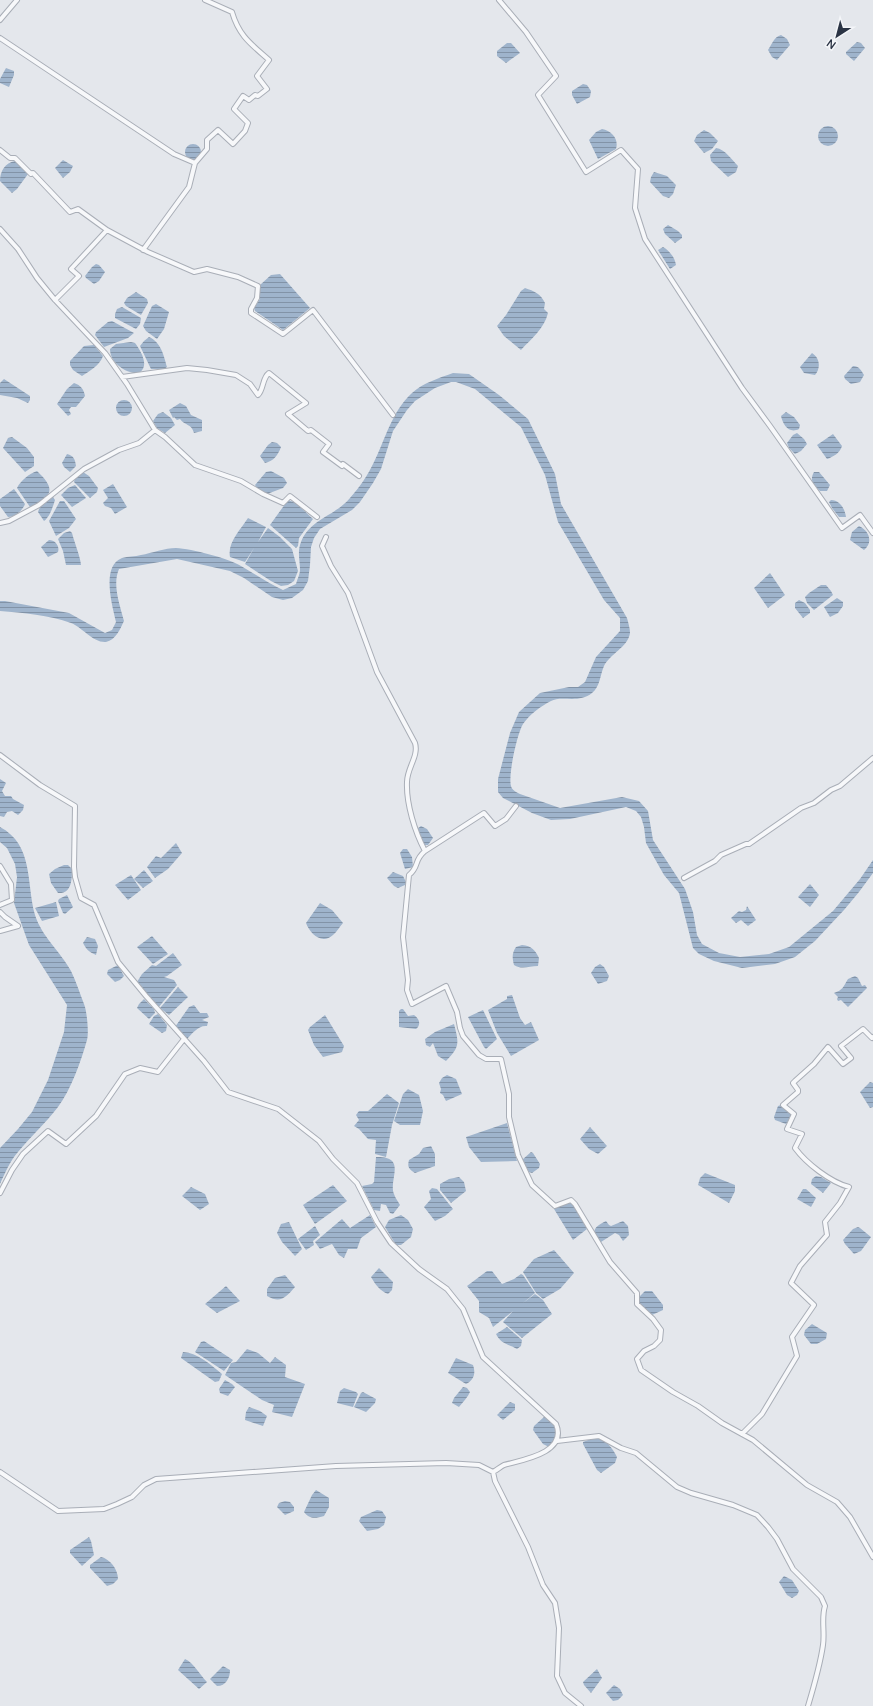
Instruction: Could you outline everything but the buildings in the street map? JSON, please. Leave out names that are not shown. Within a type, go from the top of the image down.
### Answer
[{"type":"street","points":[[0,20],[17,0]]},
{"type":"street","points":[[143,250],[189,187],[195,163],[207,149],[207,140],[218,130],[233,144],[244,131],[248,123],[234,109],[243,96],[249,100],[255,95],[258,96],[266,90],[257,76],[269,60],[244,38],[236,25],[232,12],[205,0]]},
{"type":"street","points":[[499,0],[526,32],[556,76],[538,95],[586,172],[621,150],[638,169],[635,208],[645,239],[742,388],[842,528],[860,515],[873,533]]},
{"type":"street","points":[[0,38],[174,154],[195,163]]},
{"type":"street","points":[[0,150],[10,158],[16,158],[31,174],[34,173],[70,212],[78,209],[107,230],[143,250],[194,272],[207,269],[238,277],[258,286],[257,298],[251,309],[252,313],[283,334],[313,310],[393,415]]},
{"type":"street","points":[[0,229],[18,248],[37,278],[55,300],[105,353],[155,430],[165,437],[195,465],[241,481],[263,494],[284,503],[290,496],[317,517]]},
{"type":"street","points":[[55,300],[79,276],[71,269],[107,230]]},
{"type":"street","points":[[122,377],[187,368],[207,370],[236,375],[250,384],[258,395],[266,376],[269,373],[306,403],[288,414],[308,431],[311,430],[329,444],[323,452],[359,476]]},
{"type":"street","points":[[0,523],[39,505],[84,469],[119,450],[139,443],[155,430]]},
{"type":"street","points":[[326,536],[322,546],[331,566],[348,593],[377,672],[415,743],[417,750],[409,768],[407,782],[416,834],[425,851]]},
{"type":"street","points":[[0,755],[40,785],[75,806],[75,877],[81,898],[94,905],[118,962],[204,1061],[228,1092],[278,1109],[319,1141],[333,1159],[357,1183],[377,1222],[391,1243],[418,1269],[448,1289],[462,1309],[483,1357],[556,1424],[559,1436],[557,1441],[551,1447],[542,1453],[520,1462],[503,1466],[493,1472]]},
{"type":"street","points":[[684,878],[715,861],[721,855],[746,844],[750,844],[801,808],[814,803],[831,790],[840,786],[873,758]]},
{"type":"street","points":[[516,806],[506,819],[495,826],[484,814],[425,851],[418,857],[416,869],[409,875],[403,937],[408,980],[407,990],[412,1004],[446,986],[457,1012],[463,1036],[479,1055],[486,1059],[501,1059],[510,1094],[509,1117],[518,1155],[532,1185],[555,1206],[570,1200],[575,1204],[610,1262],[637,1293],[637,1304],[653,1319],[661,1330],[660,1340],[637,1358],[641,1370],[672,1392],[753,1440],[807,1485],[837,1502],[850,1517],[873,1557]]},
{"type":"street","points":[[0,866],[11,884],[12,900],[0,905]]},
{"type":"street","points":[[0,912],[18,926],[0,931]]},
{"type":"street","points":[[742,1434],[762,1414],[797,1356],[792,1337],[814,1305],[791,1283],[800,1266],[827,1235],[828,1229],[825,1222],[840,1203],[848,1187],[833,1180],[800,1155],[795,1148],[802,1134],[787,1129],[794,1114],[783,1105],[798,1092],[793,1083],[814,1064],[828,1047],[843,1064],[851,1058],[840,1046],[863,1029],[872,1038],[873,1037]]},
{"type":"street","points":[[0,1193],[12,1170],[23,1154],[48,1131],[66,1144],[80,1129],[96,1116],[125,1074],[140,1068],[158,1072],[184,1039]]},
{"type":"street","points":[[557,1441],[599,1436],[620,1448],[636,1453],[677,1487],[691,1493],[733,1505],[757,1516],[768,1527],[793,1568],[821,1597],[825,1606],[823,1615],[825,1624],[823,1645],[808,1706]]},
{"type":"street","points":[[0,1472],[58,1511],[73,1512],[104,1509],[117,1504],[132,1497],[144,1485],[156,1479],[336,1466],[446,1464],[479,1465],[493,1472]]},
{"type":"street","points":[[493,1472],[495,1481],[528,1546],[543,1585],[555,1603],[559,1628],[558,1676],[565,1693],[581,1706]]},
{"type":"water","points":[[781,35],[787,39],[790,45],[777,60],[772,57],[768,50],[775,39]]},
{"type":"water","points":[[857,42],[861,43],[865,48],[854,61],[846,54],[846,52]]},
{"type":"water","points":[[507,43],[511,43],[520,53],[506,63],[497,56],[497,51]]},
{"type":"water","points":[[6,68],[14,71],[9,87],[0,83],[0,79]]},
{"type":"water","points":[[583,84],[587,85],[591,91],[590,97],[577,104],[572,95],[572,91]]},
{"type":"water","points":[[828,126],[835,129],[838,136],[835,143],[828,146],[821,143],[818,136],[821,129]]},
{"type":"water","points":[[602,129],[614,136],[617,145],[616,149],[598,159],[589,140],[596,132]]},
{"type":"water","points":[[704,130],[710,133],[718,141],[712,149],[704,153],[694,141],[697,135]]},
{"type":"water","points":[[193,144],[199,146],[201,152],[199,158],[193,160],[187,158],[185,152],[187,146]]},
{"type":"water","points":[[716,148],[725,153],[738,166],[736,172],[728,177],[711,161],[710,155]]},
{"type":"water","points":[[63,160],[73,166],[70,172],[63,178],[55,168]]},
{"type":"water","points":[[15,161],[28,174],[17,189],[12,193],[0,181],[0,177],[6,166]]},
{"type":"water","points":[[654,172],[667,176],[676,185],[673,194],[669,198],[663,196],[650,182]]},
{"type":"water","points":[[668,225],[682,235],[682,238],[675,243],[665,234],[663,229]]},
{"type":"water","points":[[663,247],[673,257],[676,265],[670,269],[658,250]]},
{"type":"water","points":[[96,264],[99,265],[105,272],[99,281],[94,284],[85,276]]},
{"type":"water","points":[[280,274],[310,308],[283,330],[255,311],[254,308],[260,299],[260,285],[271,275]]},
{"type":"water","points":[[525,288],[541,297],[545,303],[544,309],[548,313],[541,329],[521,350],[504,336],[497,326],[506,315],[521,291]]},
{"type":"water","points":[[136,292],[147,299],[148,303],[141,315],[126,306],[124,303],[127,298]]},
{"type":"water","points":[[156,304],[169,312],[164,329],[157,339],[146,331],[143,326],[152,306]]},
{"type":"water","points":[[122,307],[141,318],[140,324],[136,329],[115,318],[117,309]]},
{"type":"water","points":[[112,321],[134,333],[128,338],[104,347],[95,335],[96,332],[108,322]]},
{"type":"water","points":[[149,337],[156,342],[165,358],[167,367],[164,369],[151,369],[140,346]]},
{"type":"water","points":[[131,342],[135,343],[143,358],[144,366],[139,373],[124,370],[116,363],[111,354],[110,349],[116,344]]},
{"type":"water","points":[[94,345],[103,356],[102,359],[97,365],[82,376],[73,370],[70,365],[70,361],[84,346]]},
{"type":"water","points":[[812,353],[815,355],[819,363],[815,375],[804,373],[800,367]]},
{"type":"water","points":[[853,366],[861,370],[864,375],[860,382],[851,384],[845,379],[844,376]]},
{"type":"water","points":[[453,373],[469,374],[499,395],[528,419],[555,474],[561,504],[627,618],[630,629],[629,638],[604,666],[598,684],[592,693],[576,699],[555,699],[543,705],[528,717],[518,736],[514,755],[510,781],[514,791],[560,808],[622,797],[639,801],[648,811],[653,840],[685,889],[693,912],[697,935],[702,944],[719,953],[740,957],[769,954],[789,947],[833,911],[860,879],[873,860],[873,873],[859,892],[815,941],[795,957],[775,964],[742,968],[714,961],[699,954],[693,948],[679,893],[664,875],[646,843],[641,817],[636,811],[626,807],[570,819],[551,820],[532,813],[503,798],[498,792],[498,779],[510,733],[519,712],[540,693],[569,687],[578,687],[585,682],[596,657],[620,631],[620,618],[604,600],[558,522],[545,475],[521,427],[475,389],[456,382],[451,382],[435,388],[415,401],[407,410],[393,431],[381,469],[360,502],[352,510],[320,529],[314,538],[311,547],[308,581],[303,590],[292,598],[283,600],[272,597],[244,578],[230,571],[177,559],[119,569],[116,588],[124,621],[115,637],[106,642],[97,640],[75,625],[63,620],[0,611],[0,601],[5,601],[69,613],[105,633],[112,630],[116,622],[112,606],[110,577],[116,562],[124,557],[139,556],[172,548],[210,554],[228,560],[283,590],[296,584],[300,572],[299,549],[305,534],[310,528],[344,504],[360,486],[372,467],[394,417],[405,400],[421,386]]},
{"type":"water","points":[[4,379],[30,396],[28,403],[17,398],[0,395],[0,383]]},
{"type":"water","points":[[74,383],[82,388],[85,396],[76,407],[71,407],[69,410],[71,414],[68,416],[57,404],[67,389]]},
{"type":"water","points":[[121,400],[127,400],[132,405],[130,414],[127,416],[121,416],[116,411],[116,405]]},
{"type":"water","points":[[180,403],[186,406],[191,415],[202,420],[202,431],[194,433],[190,426],[180,419],[177,420],[174,417],[173,418],[169,410]]},
{"type":"water","points":[[163,412],[171,418],[175,425],[165,433],[157,428],[153,421],[158,414]]},
{"type":"water","points":[[786,412],[794,417],[800,425],[799,429],[789,429],[783,423],[781,416]]},
{"type":"water","points":[[797,433],[807,444],[801,451],[795,454],[789,448],[787,443],[793,435]]},
{"type":"water","points":[[833,434],[842,446],[840,451],[827,459],[817,445]]},
{"type":"water","points":[[12,437],[27,448],[34,457],[34,466],[25,472],[3,448],[8,438]]},
{"type":"water","points":[[272,442],[277,443],[281,447],[271,461],[265,463],[260,456]]},
{"type":"water","points":[[67,454],[73,457],[76,464],[70,472],[62,463]]},
{"type":"water","points":[[37,471],[47,483],[49,492],[47,496],[30,507],[17,488],[21,482]]},
{"type":"water","points":[[271,471],[284,478],[287,483],[283,488],[267,494],[255,485],[266,472]]},
{"type":"water","points":[[83,472],[89,476],[98,488],[97,492],[90,498],[74,482],[75,478]]},
{"type":"water","points":[[814,472],[819,472],[830,485],[827,491],[820,491],[814,485],[812,478]]},
{"type":"water","points":[[113,484],[127,507],[115,514],[111,508],[105,506],[103,503],[108,498],[103,490]]},
{"type":"water","points":[[75,485],[86,498],[72,507],[61,495],[68,488]]},
{"type":"water","points":[[14,489],[25,504],[18,513],[8,517],[0,506],[0,499]]},
{"type":"water","points":[[53,497],[55,500],[52,508],[48,517],[44,521],[38,512],[40,506]]},
{"type":"water","points":[[288,500],[296,503],[313,519],[299,538],[298,546],[296,548],[270,525]]},
{"type":"water","points":[[834,500],[842,506],[846,517],[839,517],[829,502]]},
{"type":"water","points":[[60,501],[64,501],[76,519],[69,528],[56,536],[49,521]]},
{"type":"water","points":[[248,518],[266,527],[258,542],[268,528],[292,549],[298,571],[294,581],[288,585],[281,586],[245,564],[254,548],[245,562],[230,557],[233,541],[238,531]]},
{"type":"water","points":[[859,526],[866,531],[869,537],[869,544],[864,550],[850,540],[852,532]]},
{"type":"water","points":[[70,531],[72,533],[81,565],[66,565],[63,551],[58,539],[64,533]]},
{"type":"water","points":[[49,540],[56,544],[58,552],[48,557],[41,547]]},
{"type":"water","points":[[770,573],[785,595],[768,608],[754,588]]},
{"type":"water","points":[[821,585],[826,585],[833,595],[814,610],[807,603],[805,597]]},
{"type":"water","points":[[837,598],[843,602],[843,606],[838,613],[830,617],[824,607]]},
{"type":"water","points":[[799,600],[805,603],[810,610],[810,613],[803,618],[795,608],[795,603]]},
{"type":"water","points":[[0,779],[6,783],[2,791],[5,796],[11,796],[13,799],[24,805],[23,810],[18,815],[12,811],[7,812],[4,817],[0,816]]},
{"type":"water","points":[[421,826],[427,829],[433,838],[428,845],[424,845],[417,829]]},
{"type":"water","points":[[0,827],[11,835],[19,844],[24,854],[35,915],[42,930],[67,964],[73,975],[85,1007],[88,1033],[79,1066],[63,1100],[49,1119],[28,1140],[15,1156],[0,1184],[0,1148],[32,1112],[48,1080],[64,1032],[67,1005],[29,945],[14,903],[17,877],[15,864],[7,848],[0,842]]},
{"type":"water","points":[[176,843],[182,853],[168,869],[155,878],[147,867],[156,856],[161,858]]},
{"type":"water","points":[[403,849],[407,849],[412,857],[413,867],[405,869],[400,853]]},
{"type":"water","points":[[68,865],[72,869],[71,881],[69,888],[66,891],[63,893],[58,893],[51,883],[49,874],[55,869]]},
{"type":"water","points":[[144,870],[153,881],[143,888],[134,879]]},
{"type":"water","points":[[393,872],[403,876],[406,882],[405,885],[398,888],[394,886],[387,878]]},
{"type":"water","points":[[131,875],[141,890],[128,900],[115,885]]},
{"type":"water","points":[[810,884],[819,895],[810,907],[798,897]]},
{"type":"water","points":[[67,895],[73,907],[65,914],[63,913],[58,901]]},
{"type":"water","points":[[56,902],[59,916],[42,921],[35,908]]},
{"type":"water","points":[[320,903],[332,910],[343,923],[334,934],[325,939],[317,937],[313,934],[306,923]]},
{"type":"water","points":[[747,906],[756,920],[748,926],[741,920],[736,923],[731,918],[739,911],[742,912],[746,910]]},
{"type":"water","points":[[152,936],[168,954],[153,964],[137,947]]},
{"type":"water","points":[[87,937],[95,939],[98,946],[96,955],[91,953],[83,943]]},
{"type":"water","points":[[522,945],[531,947],[539,958],[538,966],[523,968],[514,965],[513,953],[516,947]]},
{"type":"water","points":[[173,953],[182,965],[164,977],[174,980],[177,985],[158,1008],[137,982],[142,974],[152,965],[156,966]]},
{"type":"water","points":[[600,964],[604,967],[609,976],[607,981],[598,984],[591,973],[595,967]]},
{"type":"water","points":[[118,965],[124,976],[115,982],[107,974],[108,970]]},
{"type":"water","points":[[855,976],[858,978],[862,986],[865,985],[867,988],[848,1007],[841,1000],[838,1001],[838,997],[834,993],[844,986],[848,979]]},
{"type":"water","points":[[178,987],[188,997],[169,1015],[160,1008]]},
{"type":"water","points":[[512,995],[520,1018],[525,1025],[531,1022],[539,1040],[511,1056],[497,1033],[488,1010],[507,999],[507,996]]},
{"type":"water","points":[[144,999],[154,1009],[155,1013],[149,1019],[137,1008]]},
{"type":"water","points":[[194,1005],[200,1013],[207,1013],[209,1017],[202,1020],[208,1022],[207,1026],[198,1028],[186,1040],[175,1027],[189,1007]]},
{"type":"water","points":[[403,1009],[408,1016],[414,1015],[418,1018],[419,1024],[416,1029],[399,1027],[399,1011]]},
{"type":"water","points":[[483,1010],[497,1039],[486,1049],[468,1017]]},
{"type":"water","points":[[158,1014],[167,1025],[166,1031],[162,1033],[149,1024],[154,1016]]},
{"type":"water","points":[[325,1015],[344,1046],[342,1052],[323,1057],[314,1045],[308,1030]]},
{"type":"water","points":[[454,1024],[457,1044],[454,1052],[446,1061],[438,1056],[433,1043],[430,1047],[426,1045],[425,1039],[435,1032]]},
{"type":"water","points":[[447,1075],[456,1079],[462,1094],[446,1101],[440,1093],[441,1089],[439,1083],[442,1078]]},
{"type":"water","points":[[870,1082],[873,1083],[873,1107],[870,1108],[860,1092]]},
{"type":"water","points":[[408,1089],[419,1095],[423,1111],[420,1125],[400,1125],[394,1121],[403,1094]]},
{"type":"water","points":[[387,1094],[399,1103],[392,1125],[386,1157],[375,1154],[376,1140],[368,1139],[359,1129],[354,1126],[359,1120],[356,1115],[359,1111],[368,1111]]},
{"type":"water","points":[[781,1105],[792,1114],[786,1124],[775,1120],[774,1117],[778,1106]]},
{"type":"water","points":[[507,1123],[517,1161],[481,1162],[469,1147],[466,1137]]},
{"type":"water","points":[[590,1127],[607,1146],[598,1154],[589,1149],[580,1139]]},
{"type":"water","points":[[431,1146],[435,1154],[435,1166],[415,1173],[409,1168],[409,1160],[419,1154],[423,1148]]},
{"type":"water","points":[[531,1152],[540,1164],[539,1168],[532,1173],[529,1172],[522,1160]]},
{"type":"water","points":[[376,1157],[391,1160],[394,1165],[394,1195],[400,1205],[393,1214],[390,1213],[386,1205],[381,1204],[380,1211],[374,1210],[362,1186],[372,1184],[374,1182]]},
{"type":"water","points":[[705,1173],[735,1185],[735,1191],[729,1203],[698,1185],[700,1178]]},
{"type":"water","points":[[816,1176],[821,1177],[831,1183],[823,1193],[811,1184],[812,1179]]},
{"type":"water","points":[[459,1177],[464,1182],[466,1191],[451,1203],[440,1190],[440,1184],[449,1179]]},
{"type":"water","points":[[333,1185],[347,1201],[315,1224],[303,1205]]},
{"type":"water","points":[[191,1187],[205,1194],[209,1204],[200,1210],[182,1196]]},
{"type":"water","points":[[432,1188],[437,1189],[453,1209],[445,1216],[435,1221],[424,1207],[431,1199],[429,1191]]},
{"type":"water","points":[[803,1189],[806,1189],[816,1198],[811,1207],[797,1199]]},
{"type":"water","points":[[572,1203],[587,1229],[573,1240],[554,1209],[557,1205]]},
{"type":"water","points":[[370,1215],[376,1227],[361,1238],[357,1249],[348,1249],[344,1258],[339,1255],[332,1244],[320,1249],[315,1242],[342,1219],[350,1228]]},
{"type":"water","points":[[401,1215],[408,1220],[413,1229],[411,1237],[401,1245],[396,1245],[385,1227],[389,1220]]},
{"type":"water","points":[[606,1221],[611,1226],[623,1221],[628,1226],[629,1235],[623,1241],[619,1235],[615,1233],[601,1242],[594,1232],[596,1227]]},
{"type":"water","points":[[289,1222],[302,1249],[295,1256],[282,1242],[277,1233],[281,1224]]},
{"type":"water","points":[[315,1226],[320,1235],[313,1241],[314,1245],[306,1250],[298,1239]]},
{"type":"water","points":[[858,1227],[871,1237],[861,1251],[854,1254],[843,1240],[853,1229]]},
{"type":"water","points":[[554,1250],[574,1273],[560,1289],[543,1299],[536,1293],[523,1272],[534,1259]]},
{"type":"water","points":[[379,1268],[393,1282],[392,1290],[388,1294],[378,1287],[371,1277]]},
{"type":"water","points":[[487,1271],[492,1271],[502,1284],[521,1274],[523,1275],[535,1293],[523,1303],[535,1294],[543,1300],[552,1314],[522,1338],[503,1322],[513,1311],[493,1327],[489,1318],[479,1312],[479,1301],[467,1286]]},
{"type":"water","points":[[285,1275],[295,1287],[286,1296],[280,1299],[267,1296],[267,1289],[275,1278]]},
{"type":"water","points":[[226,1286],[240,1301],[217,1313],[205,1304]]},
{"type":"water","points":[[645,1291],[652,1291],[663,1305],[663,1310],[652,1315],[640,1304],[640,1296]]},
{"type":"water","points":[[812,1324],[827,1333],[826,1339],[817,1344],[811,1344],[804,1335],[805,1330]]},
{"type":"water","points":[[507,1327],[522,1340],[521,1346],[517,1349],[502,1342],[496,1334]]},
{"type":"water","points":[[204,1341],[233,1360],[224,1371],[195,1352],[201,1342]]},
{"type":"water","points":[[247,1349],[258,1353],[270,1363],[275,1357],[286,1365],[285,1377],[305,1384],[292,1417],[272,1412],[274,1405],[262,1400],[225,1375],[231,1363],[236,1362]]},
{"type":"water","points":[[183,1352],[199,1357],[222,1374],[219,1381],[215,1382],[181,1358]]},
{"type":"water","points":[[456,1358],[473,1365],[474,1376],[466,1384],[448,1373]]},
{"type":"water","points":[[225,1380],[235,1387],[228,1396],[220,1393],[219,1389]]},
{"type":"water","points":[[463,1387],[467,1388],[470,1392],[459,1407],[452,1403]]},
{"type":"water","points":[[344,1388],[358,1394],[353,1407],[337,1403],[340,1391]]},
{"type":"water","points":[[363,1392],[376,1399],[375,1403],[366,1412],[354,1407],[361,1393]]},
{"type":"water","points":[[510,1402],[515,1404],[515,1410],[503,1420],[497,1415]]},
{"type":"water","points":[[249,1407],[260,1411],[267,1416],[263,1426],[245,1420],[246,1412]]},
{"type":"water","points":[[544,1417],[547,1418],[557,1429],[556,1440],[549,1447],[543,1444],[533,1430],[534,1426]]},
{"type":"water","points":[[596,1437],[606,1442],[617,1457],[615,1463],[601,1473],[597,1470],[583,1444],[583,1442]]},
{"type":"water","points":[[316,1490],[329,1498],[329,1507],[324,1516],[313,1518],[306,1515],[304,1512]]},
{"type":"water","points":[[285,1501],[290,1502],[294,1507],[294,1511],[285,1515],[277,1507],[279,1503]]},
{"type":"water","points":[[377,1510],[382,1511],[386,1517],[384,1525],[378,1529],[367,1531],[359,1521],[361,1517]]},
{"type":"water","points":[[89,1537],[94,1555],[82,1566],[70,1553],[70,1550]]},
{"type":"water","points":[[101,1557],[110,1562],[118,1575],[118,1579],[113,1584],[107,1586],[90,1568],[90,1565]]},
{"type":"water","points":[[784,1576],[792,1580],[799,1591],[797,1595],[792,1598],[787,1595],[779,1582]]},
{"type":"water","points":[[185,1659],[194,1666],[207,1682],[199,1689],[178,1670]]},
{"type":"water","points":[[223,1666],[230,1670],[229,1676],[223,1685],[217,1686],[210,1679]]},
{"type":"water","points":[[597,1669],[602,1678],[591,1693],[583,1682]]},
{"type":"water","points":[[614,1685],[620,1689],[623,1695],[618,1700],[613,1701],[606,1693]]}]
